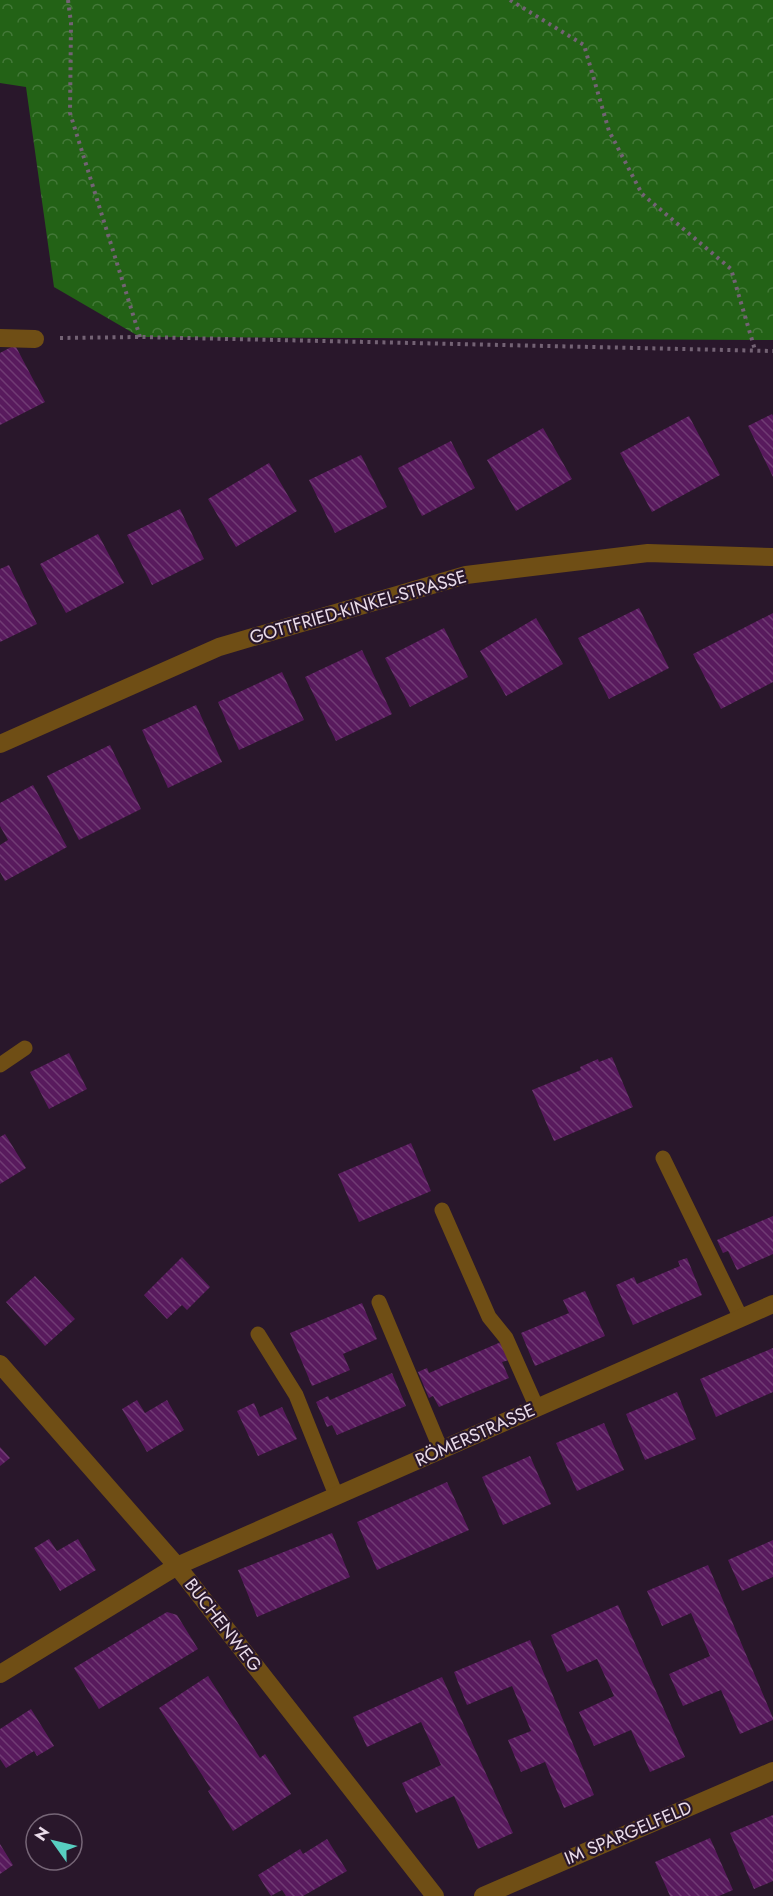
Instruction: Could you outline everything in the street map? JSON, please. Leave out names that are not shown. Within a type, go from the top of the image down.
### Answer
[{"type":"street","points":[[0,338],[35,339]]},
{"type":"street","name":"GOTTFRIED-KINKEL-STRASSE","points":[[0,744],[219,647],[466,575],[648,553],[773,557]]},
{"type":"street","name":"RÖMERSTRASSE","points":[[0,1674],[177,1566],[773,1304]]},
{"type":"street","name":"BUCHENWEG","points":[[0,1364],[177,1566],[435,1896]]},
{"type":"street","name":"IM SPARGELFELD","points":[[483,1896],[773,1771]]},
{"type":"lane","points":[[0,1065],[26,1048]]},
{"type":"lane","points":[[663,1158],[741,1318]]},
{"type":"lane","points":[[442,1210],[489,1317],[506,1338],[537,1408]]},
{"type":"lane","points":[[379,1302],[441,1450]]},
{"type":"lane","points":[[258,1334],[296,1395],[336,1496]]},
{"type":"path","points":[[68,0],[71,23],[70,113],[140,337]]},
{"type":"path","points":[[510,0],[585,45],[609,131],[642,194],[731,269],[755,350]]},
{"type":"path","points":[[35,339],[140,337],[773,351]]},
{"type":"green space","points":[[0,0],[773,0],[773,340],[140,337],[54,287],[26,87],[0,83]]},
{"type":"building","points":[[15,345],[45,402],[0,425],[0,353]]},
{"type":"building","points":[[772,414],[773,416],[773,477],[748,426]]},
{"type":"building","points":[[689,416],[720,475],[652,512],[620,453]]},
{"type":"building","points":[[543,428],[572,479],[516,511],[487,460]]},
{"type":"building","points":[[451,441],[475,488],[422,516],[398,468]]},
{"type":"building","points":[[361,455],[387,507],[335,533],[309,480]]},
{"type":"building","points":[[269,463],[297,511],[236,547],[208,499]]},
{"type":"building","points":[[180,509],[204,559],[152,585],[127,535]]},
{"type":"building","points":[[98,534],[124,583],[66,613],[40,564]]},
{"type":"building","points":[[9,565],[37,624],[0,642],[0,569]]},
{"type":"building","points":[[639,608],[669,668],[609,699],[578,638]]},
{"type":"building","points":[[773,613],[773,682],[721,709],[693,654]]},
{"type":"building","points":[[536,618],[563,664],[506,696],[480,651]]},
{"type":"building","points":[[444,628],[468,677],[410,707],[385,658]]},
{"type":"building","points":[[362,650],[392,714],[336,741],[305,677]]},
{"type":"building","points":[[282,672],[304,720],[239,750],[218,702]]},
{"type":"building","points":[[196,705],[222,762],[168,788],[142,730]]},
{"type":"building","points":[[110,745],[141,809],[79,840],[47,776]]},
{"type":"building","points":[[33,785],[67,847],[5,881],[0,872],[0,845],[8,840],[0,826],[0,803]]},
{"type":"building","points":[[69,1053],[87,1089],[49,1109],[30,1072]]},
{"type":"building","points":[[612,1057],[633,1107],[554,1141],[532,1090],[581,1070],[580,1067],[598,1059],[599,1062]]},
{"type":"building","points":[[5,1134],[26,1168],[0,1184],[0,1137]]},
{"type":"building","points":[[411,1143],[431,1191],[359,1222],[338,1174]]},
{"type":"building","points":[[773,1216],[773,1254],[737,1270],[728,1251],[723,1253],[717,1240]]},
{"type":"building","points":[[182,1257],[210,1287],[187,1310],[182,1305],[167,1319],[144,1295]]},
{"type":"building","points":[[687,1258],[702,1295],[633,1325],[616,1285],[634,1277],[637,1284],[680,1266],[678,1261]]},
{"type":"building","points":[[35,1276],[75,1319],[45,1346],[6,1302]]},
{"type":"building","points":[[585,1291],[605,1336],[535,1366],[521,1333],[569,1313],[563,1300]]},
{"type":"building","points":[[362,1303],[377,1339],[343,1354],[350,1370],[312,1386],[290,1333]]},
{"type":"building","points":[[501,1342],[509,1360],[502,1362],[509,1378],[439,1407],[433,1396],[429,1398],[418,1372],[427,1368],[429,1373]]},
{"type":"building","points":[[773,1348],[773,1392],[716,1417],[700,1379]]},
{"type":"building","points":[[392,1373],[406,1406],[337,1435],[332,1425],[327,1427],[316,1402],[328,1396],[330,1400]]},
{"type":"building","points":[[677,1392],[696,1439],[645,1460],[626,1414]]},
{"type":"building","points":[[137,1400],[145,1413],[167,1400],[184,1430],[147,1452],[122,1409]]},
{"type":"building","points":[[254,1403],[260,1417],[282,1407],[297,1439],[258,1456],[237,1411]]},
{"type":"building","points":[[604,1423],[624,1470],[577,1491],[556,1443]]},
{"type":"building","points":[[0,1447],[10,1458],[0,1466]]},
{"type":"building","points":[[530,1456],[551,1504],[503,1525],[482,1477]]},
{"type":"building","points":[[447,1482],[469,1530],[377,1570],[357,1522]]},
{"type":"building","points":[[332,1533],[350,1577],[257,1617],[238,1570]]},
{"type":"building","points":[[49,1539],[57,1551],[78,1539],[96,1570],[60,1591],[34,1548]]},
{"type":"building","points":[[773,1540],[773,1577],[742,1591],[728,1560]]},
{"type":"building","points":[[708,1565],[773,1718],[740,1734],[721,1690],[683,1706],[669,1674],[710,1656],[691,1613],[662,1626],[647,1591]]},
{"type":"building","points":[[618,1605],[685,1757],[650,1772],[631,1730],[594,1746],[579,1712],[614,1696],[597,1659],[567,1672],[551,1635]]},
{"type":"building","points":[[167,1612],[177,1615],[198,1649],[99,1709],[74,1668]]},
{"type":"building","points":[[530,1640],[594,1795],[564,1808],[545,1762],[521,1772],[508,1740],[531,1731],[512,1686],[467,1705],[454,1672]]},
{"type":"building","points":[[208,1676],[260,1758],[265,1754],[291,1794],[233,1831],[208,1791],[211,1789],[159,1708]]},
{"type":"building","points":[[442,1677],[513,1833],[478,1849],[454,1796],[416,1813],[402,1783],[441,1765],[421,1722],[367,1747],[353,1717]]},
{"type":"building","points":[[31,1709],[54,1746],[37,1756],[34,1751],[6,1768],[0,1759],[0,1729]]},
{"type":"building","points":[[773,1815],[773,1881],[754,1889],[730,1833]]},
{"type":"building","points":[[710,1838],[733,1890],[719,1896],[670,1896],[655,1862]]},
{"type":"building","points":[[327,1839],[347,1871],[303,1896],[286,1896],[282,1890],[271,1896],[258,1875],[300,1849],[303,1854]]},
{"type":"building","points":[[0,1844],[13,1865],[0,1874]]}]
